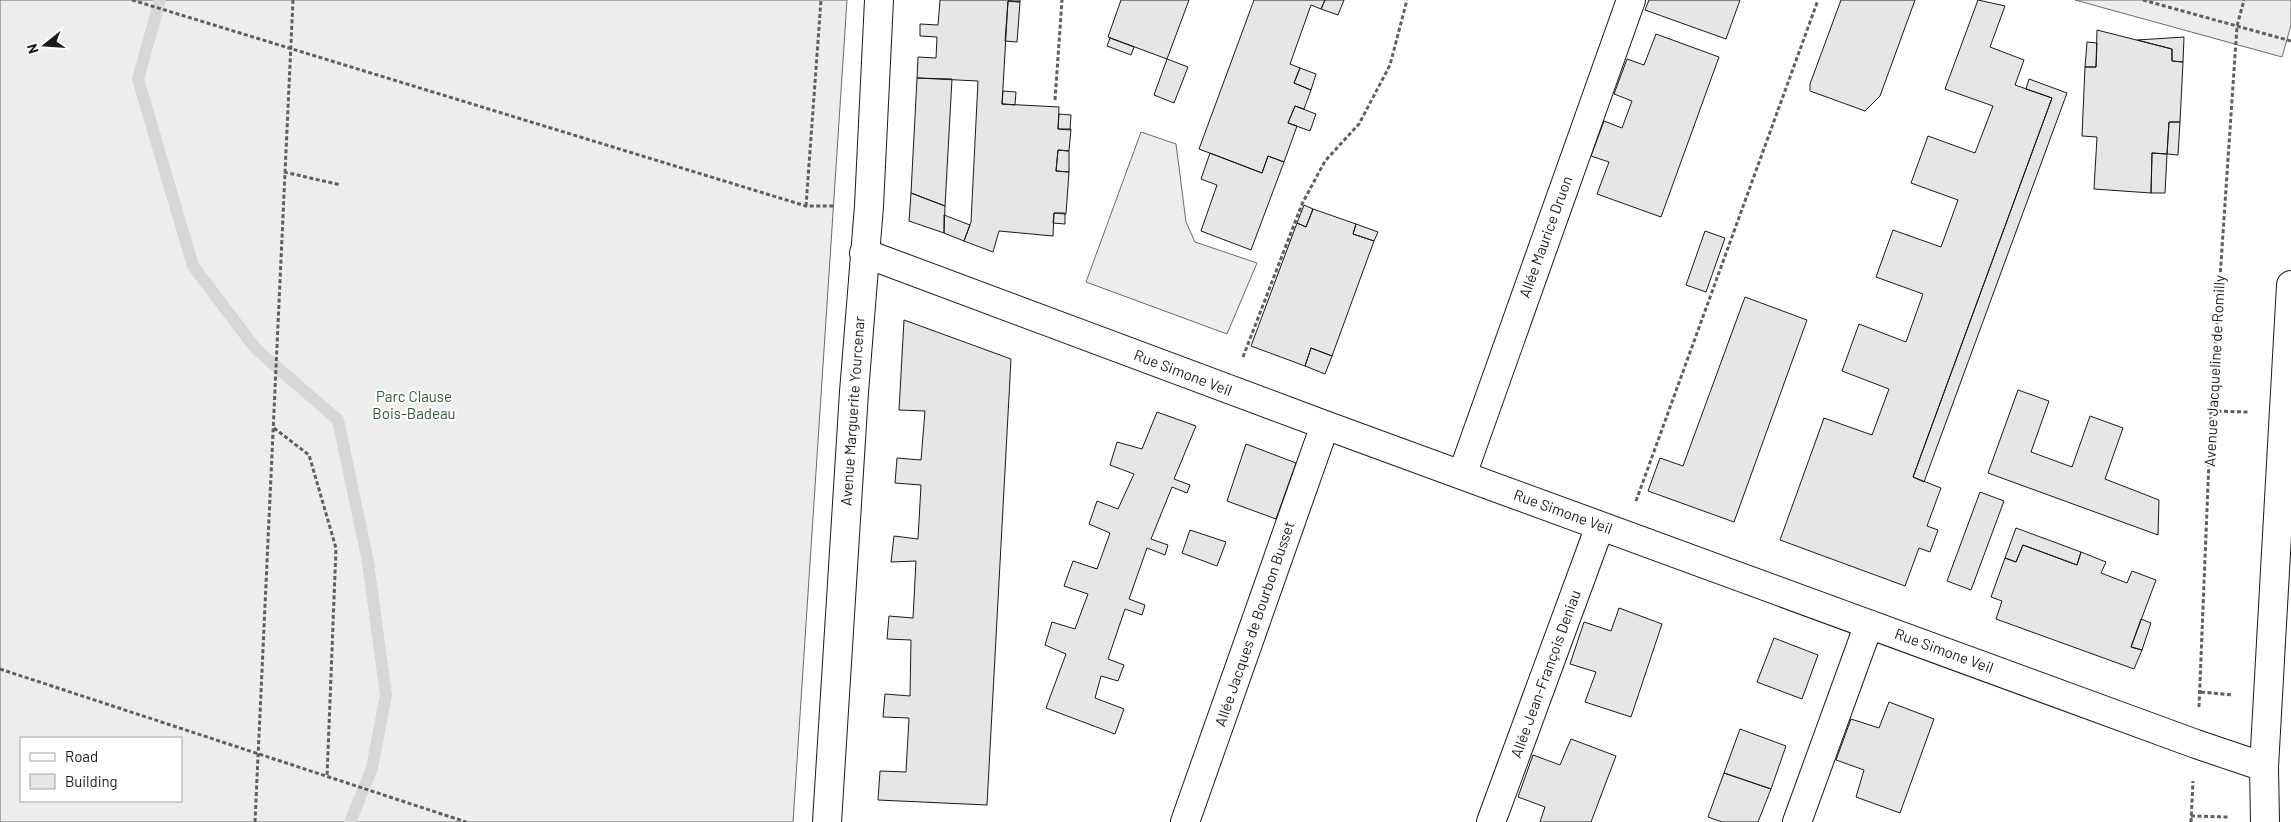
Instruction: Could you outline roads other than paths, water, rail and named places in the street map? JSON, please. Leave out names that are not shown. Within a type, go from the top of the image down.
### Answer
[{"type":"street","name":"Avenue Marguerite Yourcenar","points":[[827,822],[864,253],[869,206],[879,0]]},
{"type":"street","name":"Allée Maurice Druon","points":[[1462,475],[1631,0]]},
{"type":"street","name":"Rue Simone Veil","points":[[864,253],[1232,391],[2196,744],[2264,767]]},
{"type":"street","points":[[2265,822],[2264,767],[2291,285]]},
{"type":"street","name":"Allée Jacques de Bourbon Busset","points":[[1185,822],[1325,425]]},
{"type":"street","name":"Allée Jean-François Deniau","points":[[1491,822],[1612,530]]},
{"type":"street","points":[[1797,822],[1869,624]]},
{"type":"waterway","points":[[160,0],[138,79],[193,266],[256,349],[338,420],[368,562],[386,695],[372,768],[350,822]]},
{"type":"park label","name":"Parc Clause Bois-Badeau","points":[[414,406]]}]
